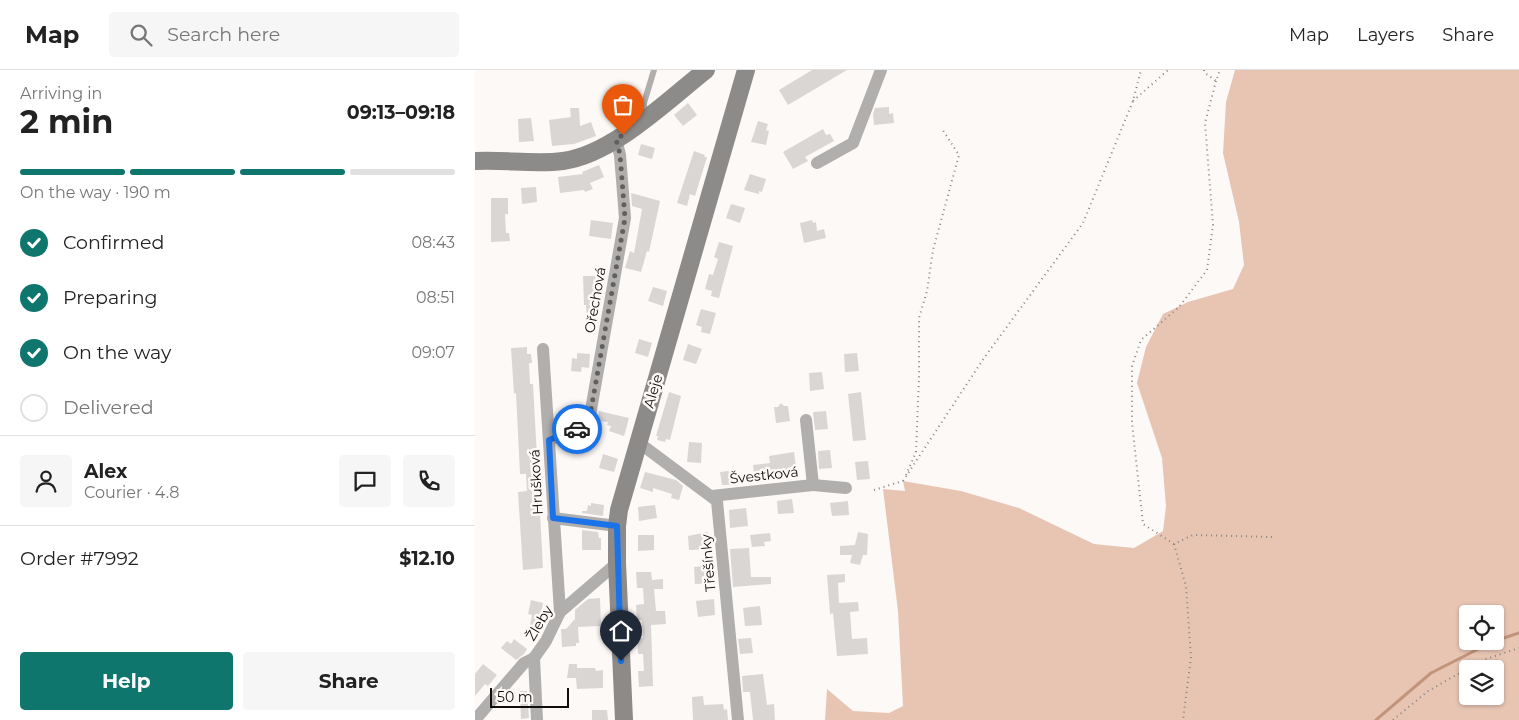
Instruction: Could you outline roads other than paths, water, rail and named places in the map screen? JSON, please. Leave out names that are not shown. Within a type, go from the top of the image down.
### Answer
[{"type":"street","points":[[475,161],[565,161],[590,153],[616,139],[644,119],[706,70]]},
{"type":"street","name":"Aleje","points":[[624,720],[617,526],[638,442],[746,70]]},
{"type":"street","points":[[817,163],[853,143],[881,70]]},
{"type":"street","name":"Ořechová","points":[[549,440],[580,428],[589,421],[625,218],[620,154],[616,139]]},
{"type":"street","name":"Hrušková","points":[[543,349],[560,612]]},
{"type":"street","name":"Švestková","points":[[711,496],[813,485],[805,420]]},
{"type":"street","points":[[638,442],[711,496]]},
{"type":"street","points":[[813,485],[846,488]]},
{"type":"street","name":"Třešínky","points":[[711,496],[717,502],[721,530],[738,720]]},
{"type":"street","points":[[553,518],[617,526]]},
{"type":"street","name":"Žleby","points":[[537,720],[534,658],[546,641],[560,612],[617,563]]},
{"type":"street","points":[[475,720],[524,663],[534,658]]},
{"type":"lane","points":[[644,119],[644,103],[654,70]]},
{"type":"waterway","points":[[1504,638],[1519,633]]},
{"type":"waterway","points":[[1376,720],[1431,673],[1476,650]]}]
